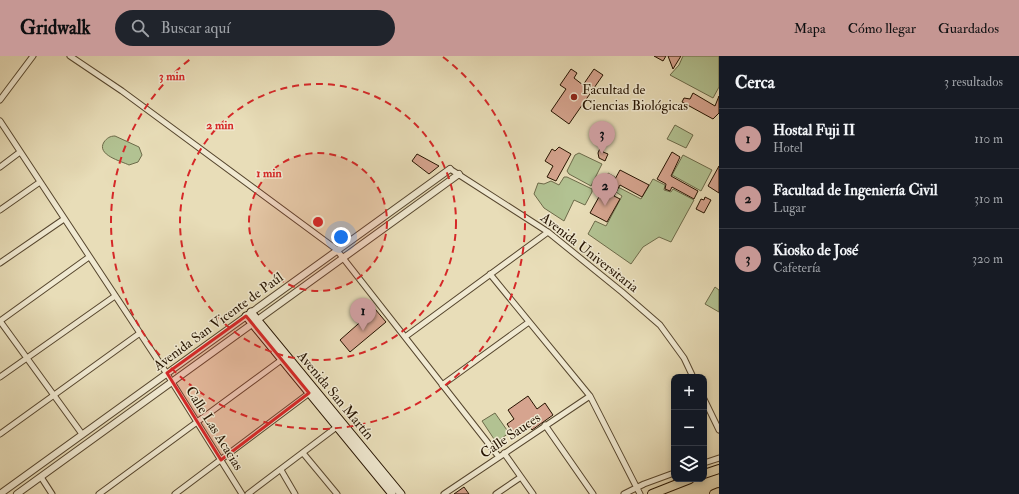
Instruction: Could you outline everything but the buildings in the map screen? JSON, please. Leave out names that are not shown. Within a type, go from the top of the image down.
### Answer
[{"type":"highway","points":[[707,473],[719,470]]},
{"type":"highway","points":[[652,494],[682,482]]},
{"type":"highway","points":[[714,494],[719,492]]},
{"type":"main road","name":"Avenida San Martín","points":[[248,314],[340,425],[401,494]]},
{"type":"main road","name":"Avenida San Martín","points":[[340,425],[392,494]]},
{"type":"street","points":[[0,100],[33,56]]},
{"type":"street","points":[[70,56],[122,91],[336,249],[499,457]]},
{"type":"street","name":"Calle Las Acacias","points":[[0,121],[167,374],[242,494]]},
{"type":"street","points":[[0,167],[20,152]]},
{"type":"street","name":"Avenida Universitaria","points":[[450,169],[460,174],[548,232],[622,292],[660,325],[681,353],[692,374]]},
{"type":"street","name":"Avenida San Vicente de Paúl","points":[[0,494],[450,169]]},
{"type":"street","name":"Avenida San Vicente de Paúl","points":[[17,494],[460,174]]},
{"type":"street","points":[[0,210],[40,182]]},
{"type":"street","points":[[0,263],[64,219]]},
{"type":"street","points":[[405,337],[548,232]]},
{"type":"street","points":[[82,434],[0,321],[89,257]]},
{"type":"street","points":[[490,274],[590,396],[640,494]]},
{"type":"street","points":[[0,377],[115,296]]},
{"type":"street","points":[[442,385],[528,322]]},
{"type":"street","points":[[0,434],[140,333]]},
{"type":"street","points":[[99,494],[284,358]]},
{"type":"street","points":[[175,494],[312,391]]},
{"type":"street","name":"Calle Sauces","points":[[444,494],[590,396]]},
{"type":"street","points":[[707,405],[719,430]]},
{"type":"street","points":[[248,494],[340,425]]},
{"type":"street","points":[[546,425],[593,494]]},
{"type":"street","points":[[303,453],[337,494]]},
{"type":"street","points":[[504,454],[533,494]]},
{"type":"street","points":[[707,462],[719,458]]},
{"type":"street","points":[[281,470],[295,494]]},
{"type":"street","points":[[624,494],[636,487],[671,474]]},
{"type":"street","points":[[41,477],[52,494]]},
{"type":"street","points":[[496,494],[521,477]]},
{"type":"highlighted area","points":[[246,316],[309,393],[221,460],[167,373]]},
{"type":"green space","points":[[683,56],[719,56],[719,87],[713,98],[670,75],[679,65]]},
{"type":"green space","points":[[675,125],[693,135],[686,148],[667,139]]},
{"type":"green space","points":[[115,136],[139,147],[142,155],[138,162],[129,165],[110,157],[103,151],[102,147],[106,139]]},
{"type":"green space","points":[[579,153],[602,164],[591,186],[569,174],[567,171],[575,155]]},
{"type":"green space","points":[[683,155],[712,170],[701,191],[672,175]]},
{"type":"green space","points":[[608,173],[615,177],[609,189],[602,185]]},
{"type":"green space","points":[[564,177],[592,189],[592,192],[585,205],[574,200],[564,221],[544,208],[534,194],[538,183],[544,184],[551,181],[559,185]]},
{"type":"green space","points":[[653,179],[665,185],[664,190],[671,192],[673,189],[694,200],[671,242],[659,237],[643,247],[631,264],[588,234],[595,221],[606,226],[622,196],[616,192],[618,187],[641,199]]},
{"type":"green space","points":[[715,287],[719,290],[719,312],[705,304]]},
{"type":"green space","points":[[495,413],[509,433],[496,442],[482,421]]},
{"type":"place","name":"Facultad de Ciencias Biológicas","points":[[574,97]]},
{"type":"place","name":"Kiosko de José","points":[[602,154]]},
{"type":"place","name":"Facultad de Ingeniería Civil","points":[[605,206]]},
{"type":"place","name":"Hostal Fuji II","points":[[363,331]]}]
